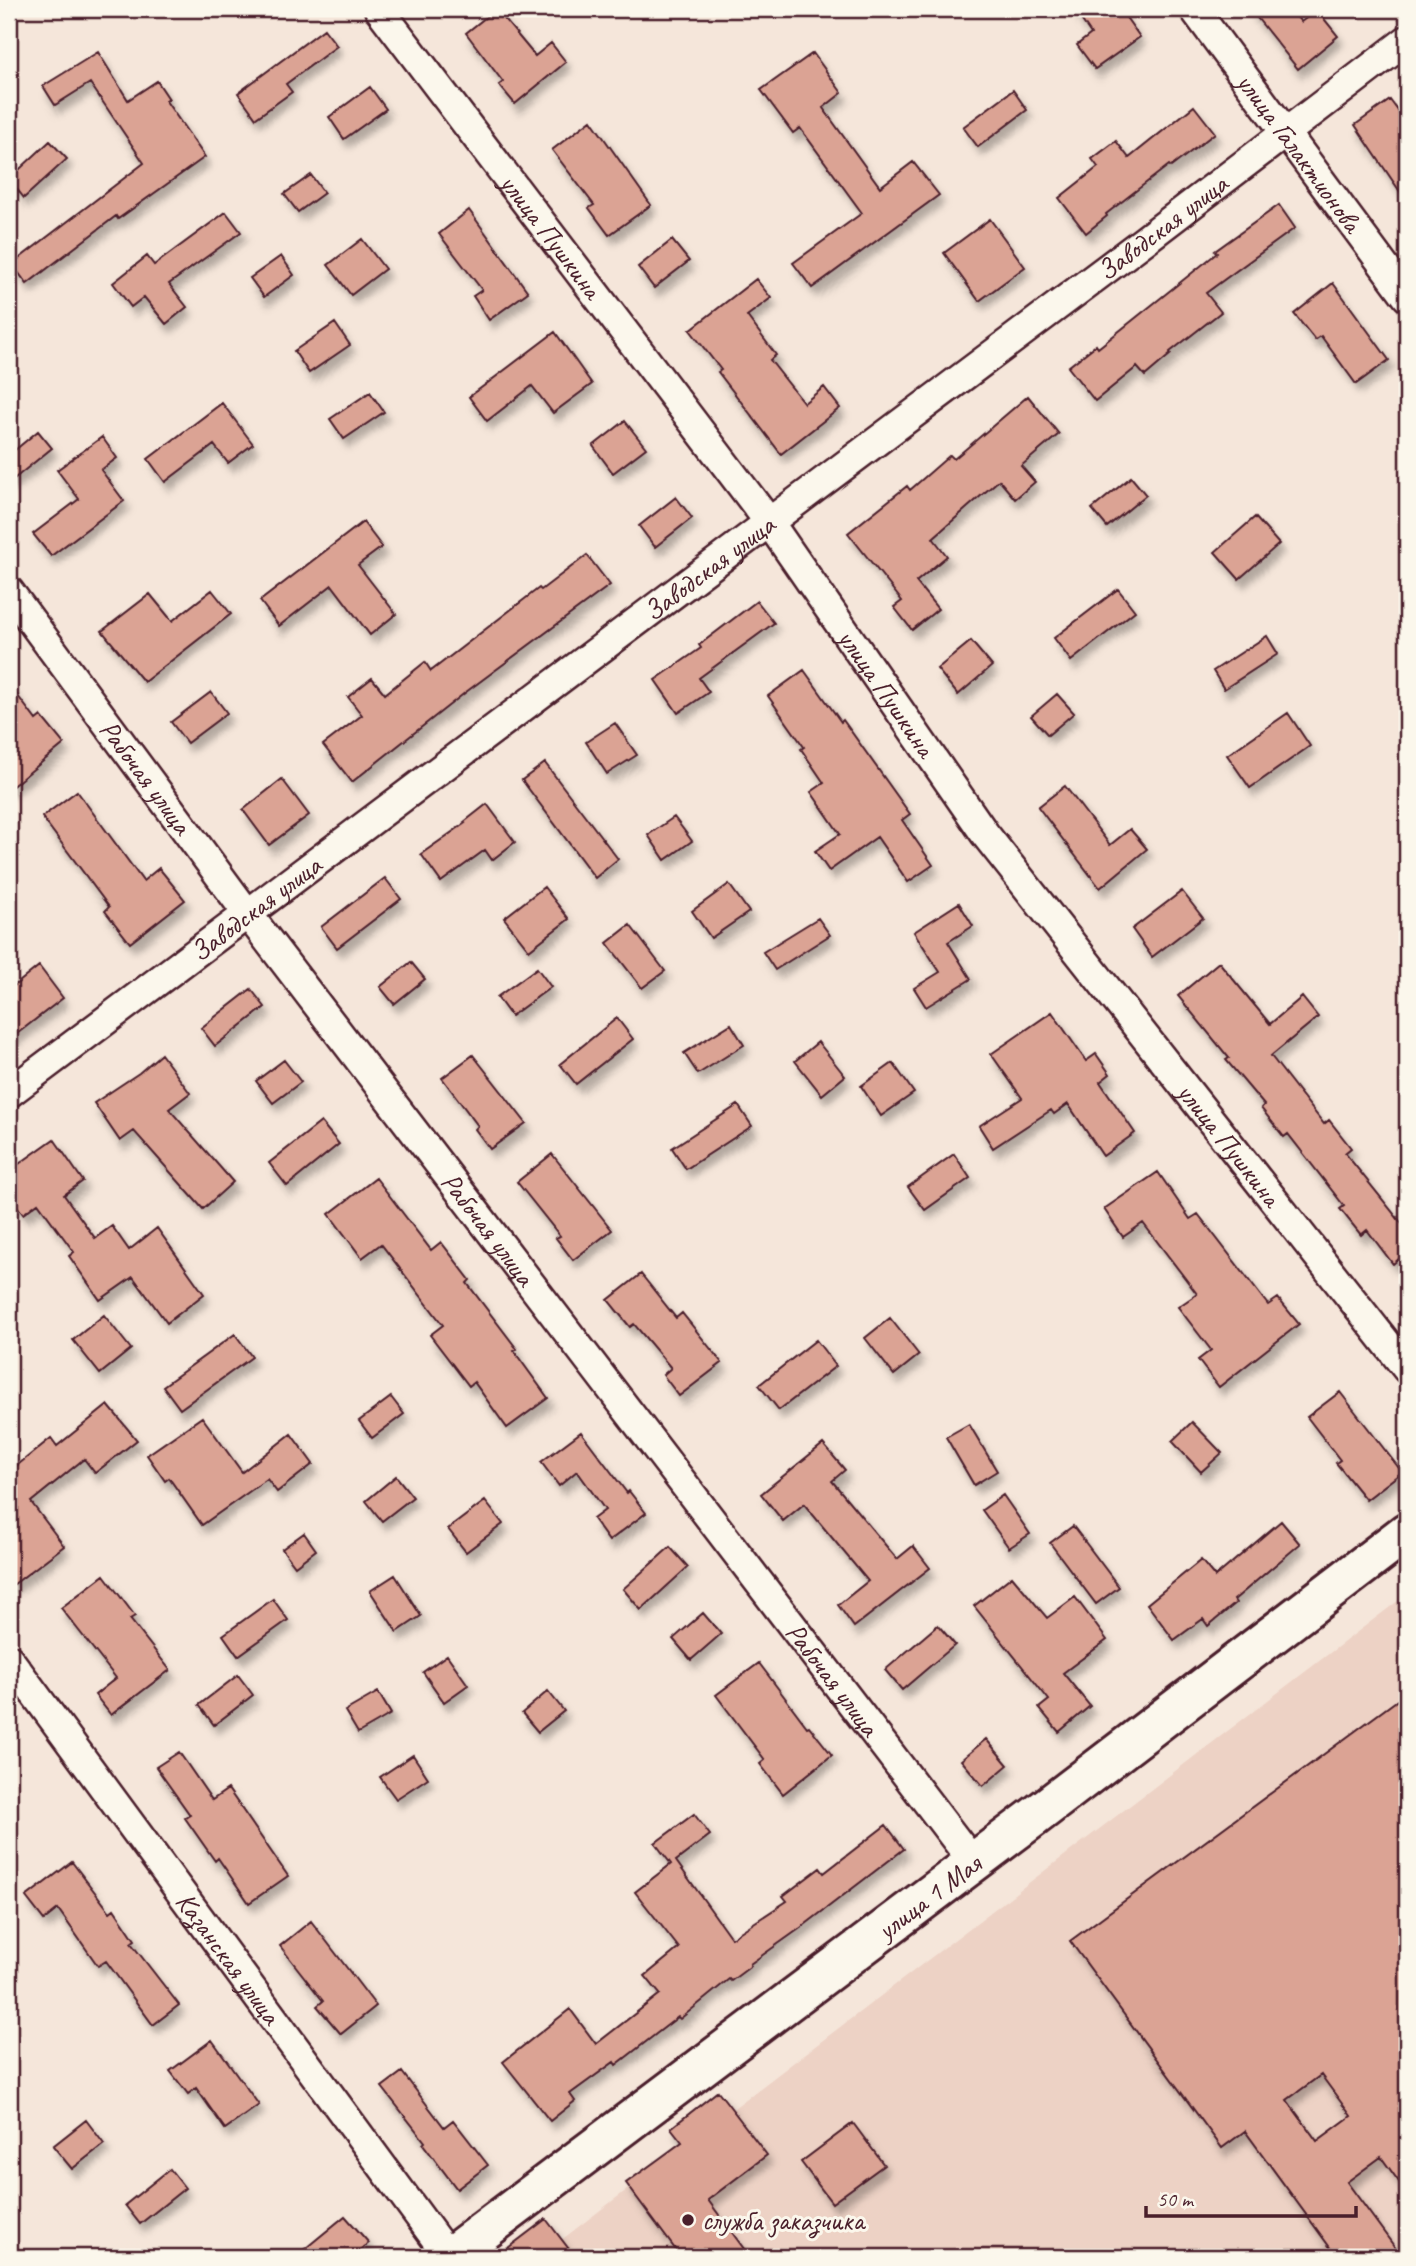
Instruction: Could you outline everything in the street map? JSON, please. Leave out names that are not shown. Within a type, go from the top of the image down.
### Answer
[{"type":"main road","name":"улица 1 Мая","points":[[449,2257],[1407,1532]]},
{"type":"street","name":"улица Пушкина","points":[[379,9],[769,522],[985,834],[1407,1369]]},
{"type":"street","name":"улица Галактионова","points":[[1194,9],[1407,297]]},
{"type":"street","name":"Заводская улица","points":[[9,1093],[1407,40]]},
{"type":"street","name":"Рабочая улица","points":[[9,591],[247,913],[973,1862]]},
{"type":"street","name":"Казанская улица","points":[[9,1659],[449,2257]]},
{"type":"shaded area","points":[[1407,1594],[1407,2257],[539,2257]]},
{"type":"building","points":[[496,9],[535,56],[551,43],[566,62],[515,104],[499,85],[503,82],[466,33]]},
{"type":"building","points":[[1074,9],[1120,9],[1140,37],[1095,69],[1077,45],[1091,34]]},
{"type":"building","points":[[1250,9],[1290,9],[1301,22],[1317,10],[1338,36],[1298,69]]},
{"type":"building","points":[[324,29],[337,46],[286,84],[292,92],[256,118],[238,93]]},
{"type":"building","points":[[98,52],[128,100],[157,81],[169,99],[166,101],[205,157],[118,219],[116,216],[27,284],[12,264],[144,163],[90,83],[55,105],[43,86]]},
{"type":"building","points":[[813,53],[842,93],[823,108],[880,187],[913,162],[939,195],[812,288],[793,263],[862,213],[800,128],[793,133],[761,90]]},
{"type":"building","points":[[370,87],[386,109],[344,139],[329,117]]},
{"type":"building","points":[[1013,90],[1027,110],[978,147],[963,127]]},
{"type":"building","points":[[1390,100],[1407,123],[1407,202],[1355,125]]},
{"type":"building","points":[[1194,106],[1215,133],[1171,167],[1169,165],[1086,233],[1059,198],[1098,167],[1092,159],[1116,141],[1129,158]]},
{"type":"building","points":[[591,120],[651,205],[609,235],[589,208],[594,205],[552,150]]},
{"type":"building","points":[[50,141],[67,159],[24,198],[9,179]]},
{"type":"building","points":[[311,175],[324,193],[298,212],[284,194]]},
{"type":"building","points":[[1279,205],[1295,228],[1206,293],[1221,312],[1170,352],[1171,354],[1145,376],[1137,367],[1095,401],[1068,367],[1096,345],[1098,348],[1217,253],[1215,251]]},
{"type":"building","points":[[469,210],[528,292],[489,320],[473,296],[482,290],[439,234]]},
{"type":"building","points":[[226,212],[241,232],[169,284],[187,307],[166,324],[144,297],[131,307],[113,283],[147,256],[154,265]]},
{"type":"building","points":[[990,219],[1025,267],[979,301],[944,253]]},
{"type":"building","points":[[362,239],[385,269],[351,295],[328,265]]},
{"type":"building","points":[[672,240],[689,261],[654,288],[638,267]]},
{"type":"building","points":[[281,256],[294,275],[264,297],[250,278]]},
{"type":"building","points":[[756,279],[771,298],[747,316],[776,355],[770,360],[804,403],[824,387],[840,408],[781,454],[718,372],[721,370],[690,330]]},
{"type":"building","points":[[1333,283],[1389,360],[1356,384],[1321,336],[1315,340],[1294,314]]},
{"type":"building","points":[[335,323],[350,345],[309,373],[294,351]]},
{"type":"building","points":[[555,332],[592,384],[553,413],[532,386],[487,421],[469,397]]},
{"type":"building","points":[[370,392],[384,412],[344,439],[330,419]]},
{"type":"building","points":[[1028,396],[1059,434],[1021,466],[1035,482],[1015,499],[999,480],[933,538],[947,556],[916,582],[938,609],[912,630],[894,607],[902,601],[848,533],[907,486],[910,490],[950,455],[954,459]]},
{"type":"building","points":[[222,403],[253,444],[228,463],[214,445],[165,482],[148,459]]},
{"type":"building","points":[[625,421],[646,448],[613,473],[593,446]]},
{"type":"building","points":[[38,431],[52,448],[9,483],[9,455]]},
{"type":"building","points":[[102,437],[117,458],[101,470],[124,501],[51,556],[33,534],[79,499],[57,470]]},
{"type":"building","points":[[1131,477],[1146,495],[1107,527],[1092,509]]},
{"type":"building","points":[[676,497],[692,518],[655,547],[639,526]]},
{"type":"building","points":[[1255,517],[1279,544],[1239,579],[1215,552]]},
{"type":"building","points":[[363,522],[382,547],[358,565],[396,614],[370,635],[332,585],[279,626],[260,601]]},
{"type":"building","points":[[587,555],[610,585],[466,692],[352,782],[323,745],[362,715],[348,697],[372,678],[385,694],[425,662],[431,671],[539,588],[541,590]]},
{"type":"building","points":[[1118,589],[1135,611],[1071,661],[1054,638]]},
{"type":"building","points":[[212,590],[231,614],[144,682],[102,631],[150,594],[172,621]]},
{"type":"building","points":[[757,601],[774,623],[699,678],[709,692],[678,713],[655,680],[701,648],[699,645]]},
{"type":"building","points":[[1267,636],[1278,654],[1224,689],[1213,671]]},
{"type":"building","points":[[971,641],[992,666],[958,695],[937,669]]},
{"type":"building","points":[[804,670],[910,814],[902,820],[933,865],[908,882],[877,837],[829,871],[815,851],[840,834],[811,792],[824,783],[801,749],[804,747],[768,696]]},
{"type":"building","points":[[9,684],[36,720],[41,716],[64,744],[9,789]]},
{"type":"building","points":[[211,692],[227,713],[187,743],[171,722]]},
{"type":"building","points":[[1057,694],[1074,713],[1048,735],[1031,716]]},
{"type":"building","points":[[1288,713],[1310,746],[1250,788],[1227,755]]},
{"type":"building","points":[[615,723],[637,755],[607,774],[586,742]]},
{"type":"building","points":[[545,763],[618,859],[595,878],[522,780]]},
{"type":"building","points":[[282,779],[309,815],[269,845],[243,810]]},
{"type":"building","points":[[1065,786],[1110,845],[1130,829],[1147,849],[1100,888],[1038,807]]},
{"type":"building","points":[[77,791],[143,881],[159,868],[185,900],[130,943],[105,911],[109,907],[42,817]]},
{"type":"building","points":[[487,804],[515,842],[492,860],[485,850],[441,882],[421,854]]},
{"type":"building","points":[[674,817],[692,841],[665,860],[648,835]]},
{"type":"building","points":[[385,878],[401,899],[337,948],[321,927]]},
{"type":"building","points":[[729,884],[749,912],[711,938],[692,911]]},
{"type":"building","points":[[544,887],[569,919],[529,950],[504,918]]},
{"type":"building","points":[[1182,891],[1203,918],[1152,957],[1132,929]]},
{"type":"building","points":[[959,903],[973,926],[948,942],[971,979],[926,1007],[914,988],[940,972],[914,932]]},
{"type":"building","points":[[818,918],[830,935],[775,970],[763,952]]},
{"type":"building","points":[[630,925],[665,971],[642,988],[607,943]]},
{"type":"building","points":[[411,962],[425,979],[394,1004],[380,987]]},
{"type":"building","points":[[1219,962],[1270,1024],[1302,997],[1318,1017],[1271,1056],[1324,1124],[1329,1120],[1351,1148],[1345,1153],[1407,1230],[1407,1252],[1393,1264],[1367,1230],[1361,1235],[1340,1209],[1344,1206],[1288,1134],[1284,1137],[1261,1108],[1264,1105],[1178,996]]},
{"type":"building","points":[[39,966],[63,998],[9,1040],[9,990]]},
{"type":"building","points":[[537,968],[551,987],[511,1016],[497,997]]},
{"type":"building","points":[[251,989],[265,1007],[215,1046],[201,1028]]},
{"type":"building","points":[[1052,1012],[1086,1061],[1096,1054],[1110,1074],[1100,1082],[1135,1133],[1103,1156],[1068,1104],[1054,1114],[1051,1110],[993,1148],[979,1126],[1022,1098],[991,1054]]},
{"type":"building","points":[[617,1018],[633,1039],[576,1084],[560,1064]]},
{"type":"building","points":[[731,1024],[744,1045],[698,1074],[684,1053]]},
{"type":"building","points":[[818,1042],[845,1076],[822,1095],[795,1061]]},
{"type":"building","points":[[161,1054],[190,1093],[169,1109],[233,1182],[203,1209],[134,1131],[120,1141],[94,1103],[139,1073]]},
{"type":"building","points":[[473,1055],[526,1123],[490,1149],[475,1129],[478,1126],[442,1078]]},
{"type":"building","points":[[284,1060],[301,1082],[273,1103],[256,1081]]},
{"type":"building","points":[[893,1063],[914,1093],[881,1116],[861,1086]]},
{"type":"building","points":[[738,1105],[752,1126],[686,1169],[672,1148]]},
{"type":"building","points":[[321,1122],[339,1144],[287,1186],[269,1163]]},
{"type":"building","points":[[54,1139],[83,1181],[64,1195],[95,1238],[112,1226],[129,1250],[157,1228],[204,1294],[167,1323],[133,1277],[100,1300],[69,1256],[74,1252],[38,1203],[23,1214],[9,1195],[9,1171]]},
{"type":"building","points":[[552,1154],[612,1230],[573,1260],[556,1238],[560,1236],[517,1182]]},
{"type":"building","points":[[954,1154],[970,1178],[925,1210],[908,1187]]},
{"type":"building","points":[[1158,1172],[1190,1219],[1198,1214],[1268,1305],[1278,1298],[1299,1324],[1219,1387],[1198,1360],[1211,1350],[1178,1307],[1197,1294],[1143,1223],[1123,1237],[1104,1209]]},
{"type":"building","points":[[376,1178],[431,1250],[441,1242],[470,1280],[467,1283],[517,1349],[514,1351],[548,1398],[507,1428],[474,1382],[469,1386],[430,1335],[443,1325],[381,1244],[362,1258],[329,1214]]},
{"type":"building","points":[[641,1274],[676,1318],[682,1313],[722,1363],[679,1396],[663,1375],[671,1368],[634,1324],[630,1327],[608,1300]]},
{"type":"building","points":[[104,1315],[131,1349],[100,1374],[73,1340]]},
{"type":"building","points":[[890,1318],[919,1355],[894,1375],[865,1338]]},
{"type":"building","points":[[235,1334],[252,1357],[180,1409],[163,1386]]},
{"type":"building","points":[[816,1340],[836,1366],[779,1410],[759,1385]]},
{"type":"building","points":[[1340,1392],[1402,1472],[1366,1500],[1336,1463],[1340,1460],[1307,1417]]},
{"type":"building","points":[[391,1397],[404,1414],[372,1438],[359,1421]]},
{"type":"building","points":[[108,1405],[137,1440],[95,1473],[84,1459],[31,1502],[64,1546],[9,1588],[9,1472],[51,1438],[57,1446]]},
{"type":"building","points":[[202,1417],[242,1472],[291,1434],[313,1464],[277,1492],[267,1479],[202,1525],[169,1478],[165,1481],[147,1455]]},
{"type":"building","points":[[1192,1422],[1222,1453],[1201,1472],[1172,1441]]},
{"type":"building","points":[[969,1424],[997,1471],[974,1485],[946,1437]]},
{"type":"building","points":[[581,1432],[627,1493],[629,1491],[646,1513],[609,1541],[593,1519],[605,1510],[577,1471],[559,1486],[541,1462]]},
{"type":"building","points":[[823,1444],[845,1470],[832,1481],[897,1559],[913,1546],[930,1568],[854,1627],[838,1605],[868,1581],[804,1504],[783,1521],[761,1494]]},
{"type":"building","points":[[396,1476],[413,1497],[382,1521],[366,1501]]},
{"type":"building","points":[[1003,1495],[1030,1534],[1009,1548],[982,1510]]},
{"type":"building","points":[[485,1501],[503,1524],[466,1552],[448,1529]]},
{"type":"building","points":[[1281,1521],[1300,1544],[1234,1600],[1236,1603],[1208,1626],[1203,1619],[1174,1640],[1147,1604],[1201,1560],[1215,1577]]},
{"type":"building","points":[[1073,1526],[1119,1587],[1096,1604],[1050,1543]]},
{"type":"building","points":[[304,1533],[316,1550],[295,1566],[282,1549]]},
{"type":"building","points":[[670,1547],[688,1567],[641,1610],[623,1589]]},
{"type":"building","points":[[104,1575],[135,1616],[130,1619],[170,1670],[111,1715],[95,1695],[116,1678],[61,1608]]},
{"type":"building","points":[[395,1575],[421,1616],[397,1632],[370,1591]]},
{"type":"building","points":[[1012,1576],[1047,1618],[1075,1597],[1107,1640],[1063,1673],[1090,1706],[1059,1732],[1039,1708],[1049,1700],[974,1606]]},
{"type":"building","points":[[273,1599],[288,1620],[238,1656],[223,1635]]},
{"type":"building","points":[[703,1613],[721,1634],[691,1660],[673,1639]]},
{"type":"building","points":[[938,1625],[955,1645],[902,1690],[885,1670]]},
{"type":"building","points":[[447,1655],[468,1685],[444,1702],[423,1672]]},
{"type":"building","points":[[759,1663],[807,1727],[809,1726],[832,1755],[783,1794],[760,1764],[765,1760],[716,1695]]},
{"type":"building","points":[[238,1675],[253,1695],[214,1725],[199,1705]]},
{"type":"building","points":[[548,1691],[564,1711],[538,1732],[522,1713]]},
{"type":"building","points":[[378,1692],[391,1714],[358,1733],[345,1711]]},
{"type":"building","points":[[1407,1693],[1407,2193],[1381,2157],[1347,2182],[1402,2257],[1337,2257],[1245,2131],[1222,2148],[1070,1941]],"holes":[[[1321,2075],[1351,2116],[1317,2141],[1287,2100]]]},
{"type":"building","points":[[986,1739],[1008,1765],[983,1786],[961,1760]]},
{"type":"building","points":[[179,1752],[212,1800],[228,1789],[288,1876],[249,1903],[218,1858],[215,1861],[185,1818],[190,1815],[156,1767]]},
{"type":"building","points":[[413,1755],[428,1778],[396,1799],[380,1777]]},
{"type":"building","points":[[694,1814],[710,1835],[676,1861],[731,1938],[787,1901],[783,1896],[820,1868],[824,1873],[886,1825],[904,1849],[731,1981],[729,1979],[680,2019],[678,2017],[616,2065],[614,2062],[570,2094],[575,2101],[550,2121],[503,2062],[570,2009],[596,2044],[660,1994],[645,1976],[679,1948],[635,1892],[671,1864],[655,1843]]},
{"type":"building","points":[[72,1862],[110,1912],[114,1909],[135,1940],[131,1943],[179,2005],[153,2025],[106,1961],[98,1966],[58,1909],[44,1920],[26,1897]]},
{"type":"building","points":[[311,1921],[376,2006],[341,2034],[317,2006],[323,2001],[280,1946]]},
{"type":"building","points":[[212,2040],[259,2105],[225,2129],[196,2088],[188,2094],[170,2071]]},
{"type":"building","points":[[402,2072],[444,2127],[453,2120],[488,2165],[457,2189],[382,2087]]},
{"type":"building","points":[[718,2091],[767,2155],[708,2200],[750,2257],[681,2257],[626,2183],[682,2142],[671,2128]]},
{"type":"building","points":[[86,2120],[104,2144],[72,2169],[53,2146]]},
{"type":"building","points":[[853,2123],[884,2165],[832,2203],[801,2162]]},
{"type":"building","points":[[170,2169],[185,2188],[140,2224],[125,2205]]},
{"type":"building","points":[[345,2216],[369,2243],[352,2257],[295,2257]]},
{"type":"building","points":[[546,2219],[575,2257],[496,2257]]},
{"type":"place","name":"служба заказчика","points":[[688,2220]]}]
